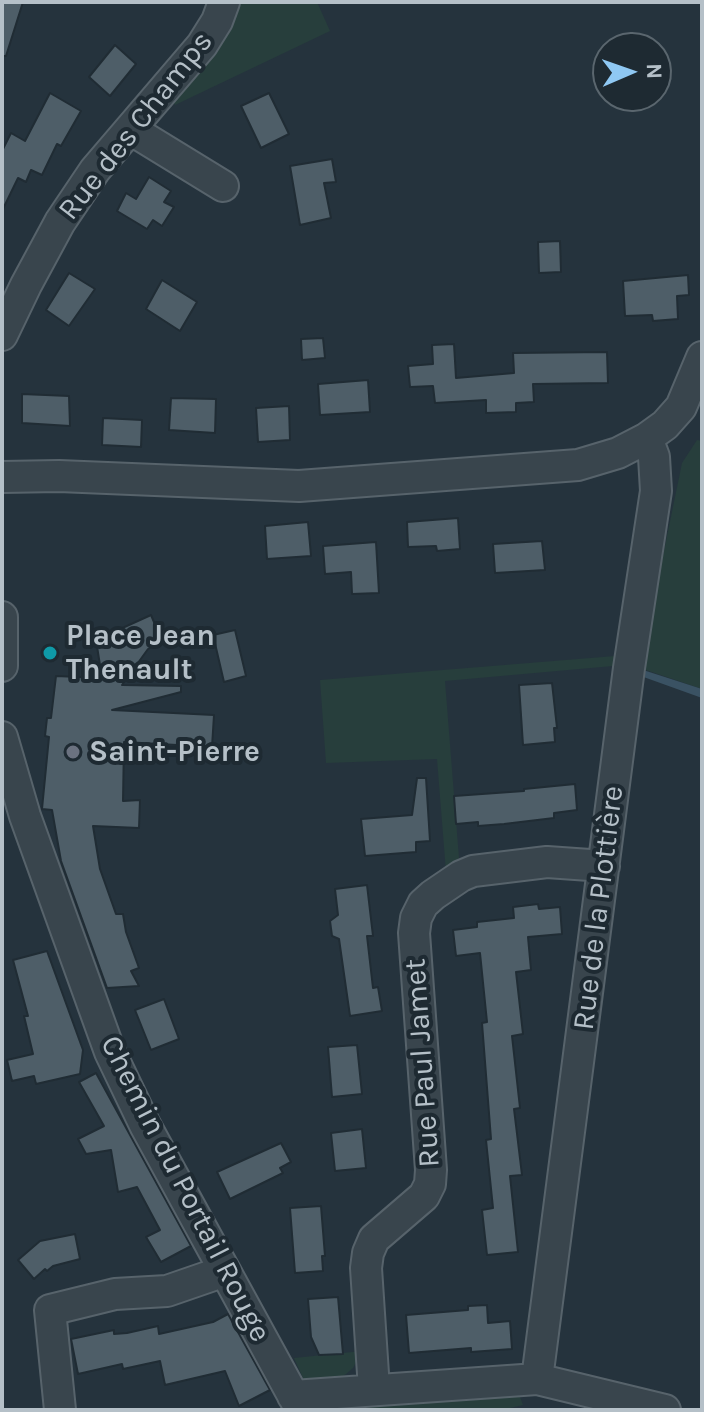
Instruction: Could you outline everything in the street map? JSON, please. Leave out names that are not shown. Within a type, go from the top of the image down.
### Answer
[{"type":"street","name":"Rue des Champs","points":[[2,335],[60,222],[95,170],[202,45],[217,21],[224,2]]},
{"type":"street","points":[[130,129],[223,186]]},
{"type":"street","points":[[2,477],[59,476],[299,486],[578,465],[618,453],[691,411],[702,357]]},
{"type":"street","name":"Rue de la Plottière","points":[[537,1379],[629,668],[656,491],[654,457],[647,438]]},
{"type":"street","points":[[2,617],[2,666]]},
{"type":"street","name":"Chemin du Portail Rouge","points":[[2,737],[25,816],[110,1052],[145,1125],[297,1403]]},
{"type":"street","name":"Rue Paul Jamet","points":[[374,1389],[366,1268],[368,1253],[374,1239],[424,1196],[430,1184],[414,933],[416,918],[423,904],[433,895],[473,871],[547,862],[604,866]]},
{"type":"street","points":[[60,1410],[50,1310],[115,1294],[167,1291],[225,1271]]},
{"type":"street","points":[[297,1403],[374,1389],[537,1379],[665,1410]]},
{"type":"green space","points":[[237,2],[317,2],[330,31],[175,105],[172,100],[217,49]]},
{"type":"green space","points":[[697,440],[702,441],[702,689],[640,668],[682,463]]},
{"type":"green space","points":[[615,656],[613,666],[445,681],[459,858],[446,872],[437,759],[326,763],[320,680]]},
{"type":"green space","points":[[362,1351],[353,1368],[335,1381],[306,1385],[294,1358]]},
{"type":"green space","points":[[519,1394],[523,1405],[502,1410],[320,1410],[321,1407]]},
{"type":"water","points":[[640,669],[702,689],[702,698],[638,675]]},
{"type":"building","points":[[2,2],[23,2],[6,56],[2,56]]},
{"type":"building","points":[[115,45],[136,64],[110,96],[89,77]]},
{"type":"building","points":[[50,93],[81,111],[61,146],[57,144],[42,175],[31,170],[26,182],[18,178],[2,211],[2,151],[11,133],[25,141]]},
{"type":"building","points":[[269,93],[289,134],[261,148],[241,106]]},
{"type":"building","points":[[332,159],[336,182],[324,183],[331,218],[300,225],[290,166]]},
{"type":"building","points":[[149,177],[171,191],[164,202],[174,207],[162,226],[153,220],[147,229],[117,211],[126,193],[136,199]]},
{"type":"building","points":[[560,241],[561,272],[539,273],[538,242]]},
{"type":"building","points":[[69,273],[95,289],[69,326],[46,310]]},
{"type":"building","points":[[688,275],[689,295],[677,296],[678,319],[653,321],[652,315],[625,316],[623,281]]},
{"type":"building","points":[[162,280],[197,302],[180,331],[146,309]]},
{"type":"building","points":[[323,338],[325,358],[302,360],[301,339]]},
{"type":"building","points":[[454,344],[456,378],[514,373],[513,353],[607,352],[608,383],[533,384],[534,402],[516,403],[516,412],[486,413],[486,400],[435,403],[433,386],[410,387],[408,366],[433,364],[432,345]]},
{"type":"building","points":[[368,380],[370,412],[320,415],[318,384]]},
{"type":"building","points":[[22,394],[69,396],[70,426],[22,423]]},
{"type":"building","points":[[171,398],[216,399],[215,433],[169,430]]},
{"type":"building","points":[[289,406],[290,440],[258,442],[256,408]]},
{"type":"building","points":[[103,418],[142,420],[141,447],[102,445]]},
{"type":"building","points":[[458,518],[460,549],[437,551],[436,546],[408,547],[407,522]]},
{"type":"building","points":[[308,522],[311,556],[267,559],[265,526]]},
{"type":"building","points":[[542,541],[545,570],[495,573],[493,544]]},
{"type":"building","points":[[376,542],[379,593],[352,594],[351,572],[325,574],[323,546]]},
{"type":"building","points":[[151,615],[162,641],[148,649],[122,685],[181,686],[181,692],[112,710],[214,715],[212,747],[124,742],[123,801],[140,800],[139,828],[93,826],[100,869],[116,914],[123,914],[139,968],[131,971],[139,986],[107,988],[61,861],[52,810],[42,809],[49,737],[45,736],[47,718],[51,718],[56,676],[102,678],[96,640]]},
{"type":"building","points":[[235,630],[246,676],[224,682],[213,635]]},
{"type":"building","points":[[552,683],[557,728],[554,728],[555,742],[523,745],[519,685]]},
{"type":"building","points":[[417,778],[426,778],[430,841],[416,842],[416,852],[365,856],[361,819],[412,815]]},
{"type":"building","points":[[575,784],[577,810],[554,813],[554,818],[478,826],[478,822],[456,824],[454,796]]},
{"type":"building","points":[[367,885],[373,936],[367,936],[373,988],[378,987],[382,1011],[350,1016],[339,939],[332,936],[330,921],[338,915],[335,889]]},
{"type":"building","points":[[538,904],[539,909],[560,907],[562,934],[528,937],[531,970],[516,972],[523,1034],[512,1036],[520,1108],[514,1109],[522,1175],[510,1176],[518,1252],[487,1255],[482,1210],[493,1208],[486,1140],[491,1139],[482,1023],[487,1022],[480,953],[456,956],[453,930],[477,927],[477,922],[514,918],[513,907]]},
{"type":"building","points":[[47,951],[83,1050],[80,1074],[36,1084],[34,1076],[12,1081],[7,1060],[33,1054],[24,1016],[28,1016],[13,960]]},
{"type":"building","points":[[164,999],[179,1039],[151,1050],[135,1010]]},
{"type":"building","points":[[357,1045],[362,1094],[332,1097],[328,1047]]},
{"type":"building","points":[[96,1073],[191,1246],[161,1262],[146,1237],[160,1230],[137,1187],[118,1192],[111,1150],[86,1154],[78,1139],[104,1126],[79,1082]]},
{"type":"building","points":[[362,1129],[366,1168],[335,1171],[331,1133]]},
{"type":"building","points":[[281,1143],[291,1162],[280,1168],[283,1173],[230,1199],[217,1172]]},
{"type":"building","points":[[321,1206],[325,1256],[322,1256],[323,1271],[295,1273],[290,1208]]},
{"type":"building","points":[[75,1234],[80,1259],[53,1266],[47,1271],[45,1269],[34,1279],[18,1260],[40,1241]]},
{"type":"building","points":[[338,1297],[343,1354],[319,1355],[311,1337],[308,1299]]},
{"type":"building","points":[[487,1305],[488,1323],[510,1321],[512,1349],[471,1352],[471,1348],[409,1353],[406,1315],[468,1310],[468,1306]]},
{"type":"building","points":[[228,1314],[270,1390],[239,1406],[225,1371],[165,1385],[160,1361],[123,1369],[122,1364],[78,1374],[71,1339],[114,1330],[114,1334],[127,1333],[158,1326],[159,1334],[213,1322]]},
{"type":"place","name":"Place Jean Thenault","points":[[50,653]]},
{"type":"place","name":"Saint-Pierre","points":[[73,752]]}]
